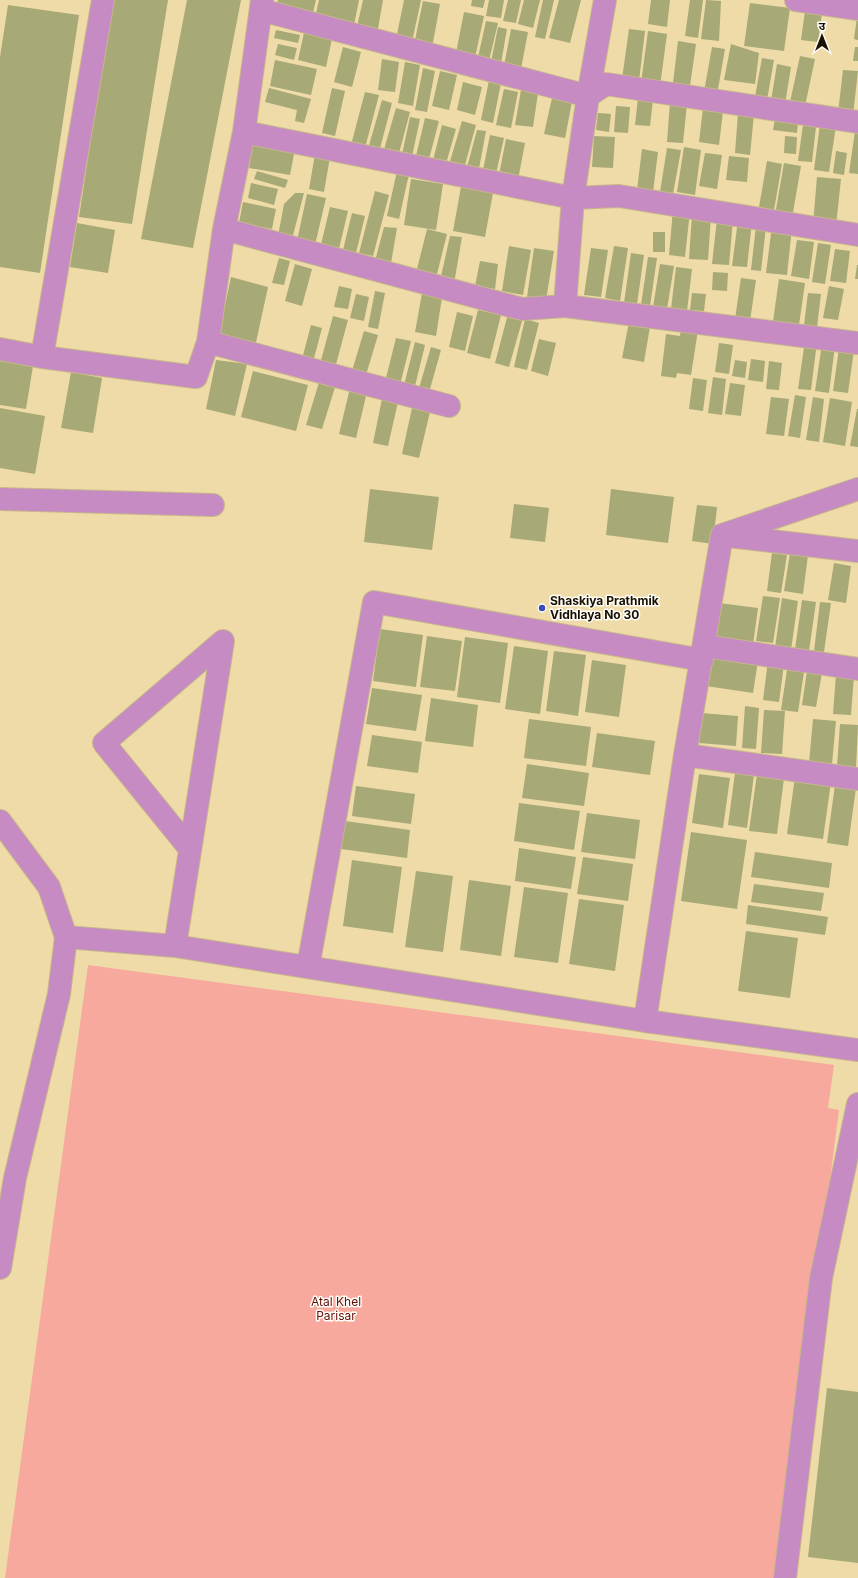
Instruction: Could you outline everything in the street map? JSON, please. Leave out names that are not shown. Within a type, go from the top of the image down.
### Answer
[{"type":"street","points":[[42,357],[103,0]]},
{"type":"street","points":[[565,306],[574,198],[588,96],[605,0]]},
{"type":"street","points":[[796,0],[858,9]]},
{"type":"street","points":[[0,349],[42,357],[196,377],[208,342],[224,229],[244,132],[262,5],[588,96],[606,84],[858,122]]},
{"type":"street","points":[[244,132],[574,198],[619,196],[858,236]]},
{"type":"street","points":[[224,229],[522,309],[565,306],[858,343]]},
{"type":"street","points":[[208,342],[449,406]]},
{"type":"street","points":[[722,535],[858,489]]},
{"type":"street","points":[[0,499],[213,505]]},
{"type":"street","points":[[722,535],[858,551]]},
{"type":"street","points":[[645,1021],[685,755],[722,535]]},
{"type":"street","points":[[308,967],[374,602],[703,653],[858,669]]},
{"type":"street","points":[[175,946],[223,641],[104,743],[190,849]]},
{"type":"street","points":[[685,755],[858,779]]},
{"type":"street","points":[[0,822],[48,887],[66,937],[59,994],[8,1177],[0,1268]]},
{"type":"street","points":[[66,937],[175,946],[645,1021],[858,1050]]},
{"type":"street","points":[[785,1578],[821,1278],[858,1104]]},
{"type":"green space","name":"Atal Khel Parisar","points":[[88,965],[834,1065],[828,1108],[839,1110],[779,1578],[5,1578]]},
{"type":"building","points":[[112,0],[168,0],[132,224],[79,217]]},
{"type":"building","points":[[187,0],[241,0],[193,248],[141,239]]},
{"type":"building","points":[[278,0],[316,0],[312,17],[276,9]]},
{"type":"building","points":[[319,0],[359,0],[354,25],[315,17]]},
{"type":"building","points":[[363,0],[383,0],[377,34],[356,31]]},
{"type":"building","points":[[404,0],[421,0],[412,42],[396,39]]},
{"type":"building","points":[[472,0],[485,0],[483,8],[471,6]]},
{"type":"building","points":[[489,0],[504,0],[501,18],[486,16]]},
{"type":"building","points":[[508,0],[521,0],[516,23],[503,21]]},
{"type":"building","points":[[524,0],[540,0],[533,28],[518,24]]},
{"type":"building","points":[[543,0],[554,0],[545,39],[535,37]]},
{"type":"building","points":[[559,0],[581,0],[570,43],[549,38]]},
{"type":"building","points":[[651,0],[670,0],[667,27],[648,24]]},
{"type":"building","points":[[690,0],[703,0],[698,38],[685,36]]},
{"type":"building","points":[[706,0],[721,1],[719,41],[701,39]]},
{"type":"building","points":[[423,1],[440,4],[432,48],[414,45]]},
{"type":"building","points":[[750,3],[790,8],[784,51],[744,46]]},
{"type":"building","points":[[8,5],[79,15],[40,273],[0,267],[0,57]]},
{"type":"building","points":[[805,11],[822,13],[818,42],[801,40]]},
{"type":"building","points":[[464,12],[484,16],[474,62],[455,58]]},
{"type":"building","points":[[858,17],[858,40],[854,39]]},
{"type":"building","points":[[486,21],[498,23],[488,65],[477,62]]},
{"type":"building","points":[[498,27],[507,29],[500,69],[490,67]]},
{"type":"building","points":[[511,29],[528,32],[520,74],[503,71]]},
{"type":"building","points":[[629,29],[645,31],[639,81],[622,79]]},
{"type":"building","points":[[276,30],[300,35],[298,43],[274,38]]},
{"type":"building","points":[[648,31],[667,34],[660,86],[641,83]]},
{"type":"building","points":[[304,33],[332,39],[326,67],[298,60]]},
{"type":"building","points":[[678,41],[696,44],[690,86],[673,83]]},
{"type":"building","points":[[278,44],[297,48],[294,60],[275,55]]},
{"type":"building","points":[[731,44],[759,53],[755,84],[724,80]]},
{"type":"building","points":[[343,47],[361,52],[352,87],[334,82]]},
{"type":"building","points":[[712,47],[725,49],[717,95],[704,92]]},
{"type":"building","points":[[855,47],[858,47],[858,61],[853,61]]},
{"type":"building","points":[[800,56],[815,59],[805,106],[790,102]]},
{"type":"building","points":[[762,58],[774,60],[767,100],[755,97]]},
{"type":"building","points":[[382,59],[399,62],[395,92],[378,90]]},
{"type":"building","points":[[275,60],[317,69],[311,95],[270,86]]},
{"type":"building","points":[[405,62],[420,65],[413,106],[398,103]]},
{"type":"building","points":[[777,64],[791,67],[785,104],[771,101]]},
{"type":"building","points":[[423,68],[435,71],[427,112],[415,110]]},
{"type":"building","points":[[843,70],[858,71],[853,115],[838,113]]},
{"type":"building","points":[[440,71],[457,75],[449,110],[432,106]]},
{"type":"building","points":[[489,80],[501,83],[493,123],[481,120]]},
{"type":"building","points":[[463,82],[482,87],[475,115],[457,110]]},
{"type":"building","points":[[269,88],[311,99],[304,123],[295,121],[297,110],[265,102]]},
{"type":"building","points":[[332,88],[345,91],[335,136],[322,133]]},
{"type":"building","points":[[504,89],[518,92],[511,128],[496,125]]},
{"type":"building","points":[[521,90],[538,93],[533,127],[515,125]]},
{"type":"building","points":[[365,92],[379,95],[365,148],[351,145]]},
{"type":"building","points":[[552,98],[572,102],[565,138],[544,134]]},
{"type":"building","points":[[638,98],[653,100],[650,126],[635,125]]},
{"type":"building","points":[[382,100],[392,103],[379,152],[368,149]]},
{"type":"building","points":[[670,102],[687,104],[683,143],[667,142]]},
{"type":"building","points":[[616,106],[630,107],[628,133],[614,132]]},
{"type":"building","points":[[396,108],[410,112],[398,157],[383,153]]},
{"type":"building","points":[[703,108],[723,111],[719,145],[699,142]]},
{"type":"building","points":[[598,113],[611,114],[609,132],[596,130]]},
{"type":"building","points":[[738,113],[754,114],[750,155],[735,153]]},
{"type":"building","points":[[410,117],[420,119],[411,161],[401,159]]},
{"type":"building","points":[[425,118],[439,121],[428,163],[415,160]]},
{"type":"building","points":[[775,119],[798,122],[797,133],[773,130]]},
{"type":"building","points":[[462,121],[476,125],[463,172],[448,168]]},
{"type":"building","points":[[820,124],[836,126],[829,172],[814,170]]},
{"type":"building","points":[[442,125],[456,129],[445,167],[432,164]]},
{"type":"building","points":[[803,125],[816,127],[812,162],[798,161]]},
{"type":"building","points":[[477,130],[486,131],[478,174],[466,171]]},
{"type":"building","points":[[855,131],[858,131],[858,174],[849,173]]},
{"type":"building","points":[[490,135],[504,138],[495,178],[482,175]]},
{"type":"building","points":[[594,136],[615,137],[613,168],[592,167]]},
{"type":"building","points":[[785,136],[797,137],[796,154],[784,153]]},
{"type":"building","points":[[506,139],[525,143],[517,185],[498,180]]},
{"type":"building","points":[[253,142],[295,149],[290,175],[249,168]]},
{"type":"building","points":[[684,147],[701,150],[695,195],[677,192]]},
{"type":"building","points":[[667,148],[681,150],[673,194],[660,192]]},
{"type":"building","points":[[642,149],[658,152],[653,192],[637,190]]},
{"type":"building","points":[[836,151],[847,153],[844,175],[833,173]]},
{"type":"building","points":[[705,153],[722,155],[717,189],[699,186]]},
{"type":"building","points":[[315,154],[330,157],[324,192],[309,189]]},
{"type":"building","points":[[729,156],[749,158],[747,182],[726,180]]},
{"type":"building","points":[[767,161],[782,164],[774,210],[759,207]]},
{"type":"building","points":[[784,163],[801,166],[792,218],[775,215]]},
{"type":"building","points":[[257,171],[288,180],[285,188],[254,179]]},
{"type":"building","points":[[397,171],[409,174],[399,219],[387,216]]},
{"type":"building","points":[[817,177],[841,179],[836,226],[813,224]]},
{"type":"building","points":[[411,179],[443,184],[436,230],[404,225]]},
{"type":"building","points":[[251,183],[278,189],[274,205],[248,198]]},
{"type":"building","points":[[461,187],[493,193],[485,237],[453,231]]},
{"type":"building","points":[[375,191],[389,195],[373,256],[359,253]]},
{"type":"building","points":[[295,193],[304,193],[292,239],[278,236],[284,204]]},
{"type":"building","points":[[307,194],[326,198],[315,245],[297,241]]},
{"type":"building","points":[[243,202],[276,209],[272,229],[239,223]]},
{"type":"building","points":[[330,207],[348,211],[338,253],[320,249]]},
{"type":"building","points":[[673,209],[690,211],[685,257],[669,255]]},
{"type":"building","points":[[352,213],[365,216],[355,257],[342,254]]},
{"type":"building","points":[[692,215],[711,216],[708,260],[689,259]]},
{"type":"building","points":[[717,219],[733,220],[729,265],[712,264]]},
{"type":"building","points":[[738,220],[752,222],[747,267],[732,266]]},
{"type":"building","points":[[77,223],[115,230],[108,273],[70,267]]},
{"type":"building","points":[[756,226],[766,227],[761,271],[751,270]]},
{"type":"building","points":[[772,226],[792,228],[787,275],[766,273]]},
{"type":"building","points":[[384,227],[397,228],[390,269],[374,265]]},
{"type":"building","points":[[427,229],[447,234],[436,278],[416,273]]},
{"type":"building","points":[[653,232],[665,232],[665,252],[653,252]]},
{"type":"building","points":[[450,236],[462,237],[454,284],[440,281]]},
{"type":"building","points":[[797,240],[814,242],[809,279],[791,276]]},
{"type":"building","points":[[818,243],[831,245],[825,284],[812,282]]},
{"type":"building","points":[[509,246],[531,250],[523,295],[502,291]]},
{"type":"building","points":[[614,246],[628,248],[620,301],[605,298]]},
{"type":"building","points":[[534,248],[554,251],[546,300],[527,297]]},
{"type":"building","points":[[591,248],[608,250],[601,297],[584,295]]},
{"type":"building","points":[[835,249],[850,251],[846,283],[830,281]]},
{"type":"building","points":[[631,253],[644,255],[637,304],[624,303]]},
{"type":"building","points":[[648,257],[657,258],[650,306],[641,305]]},
{"type":"building","points":[[279,258],[290,261],[284,285],[272,283]]},
{"type":"building","points":[[480,261],[498,264],[495,289],[475,286]]},
{"type":"building","points":[[295,264],[312,269],[302,306],[285,301]]},
{"type":"building","points":[[660,264],[674,266],[667,309],[653,307]]},
{"type":"building","points":[[857,265],[858,279],[855,279]]},
{"type":"building","points":[[676,267],[692,269],[687,311],[671,309]]},
{"type":"building","points":[[713,272],[728,273],[727,291],[712,290]]},
{"type":"building","points":[[231,277],[268,287],[255,347],[218,339]]},
{"type":"building","points":[[741,278],[756,280],[750,321],[735,319]]},
{"type":"building","points":[[779,279],[805,283],[798,332],[772,328]]},
{"type":"building","points":[[339,286],[352,289],[348,309],[334,307]]},
{"type":"building","points":[[829,286],[844,289],[838,320],[823,318]]},
{"type":"building","points":[[423,288],[443,291],[436,336],[415,332]]},
{"type":"building","points":[[375,291],[385,293],[378,329],[368,327]]},
{"type":"building","points":[[692,293],[706,294],[704,311],[690,310]]},
{"type":"building","points":[[808,293],[821,294],[817,327],[804,325]]},
{"type":"building","points":[[356,294],[369,297],[364,321],[350,318]]},
{"type":"building","points":[[478,310],[501,315],[490,359],[467,353]]},
{"type":"building","points":[[509,310],[524,314],[509,367],[495,363]]},
{"type":"building","points":[[457,312],[473,316],[465,351],[449,347]]},
{"type":"building","points":[[333,316],[348,320],[335,368],[320,364]]},
{"type":"building","points":[[630,317],[651,321],[644,362],[622,358]]},
{"type":"building","points":[[525,319],[539,323],[527,370],[514,367]]},
{"type":"building","points":[[311,325],[322,328],[313,362],[302,359]]},
{"type":"building","points":[[681,328],[698,330],[691,375],[677,373],[676,378],[661,376],[666,334],[680,336]]},
{"type":"building","points":[[364,331],[378,335],[366,375],[352,371]]},
{"type":"building","points":[[396,338],[411,341],[400,385],[385,382]]},
{"type":"building","points":[[539,339],[556,343],[548,376],[531,371]]},
{"type":"building","points":[[805,341],[817,342],[811,390],[798,389]]},
{"type":"building","points":[[415,342],[425,345],[415,386],[404,385]]},
{"type":"building","points":[[719,343],[733,345],[729,374],[715,372]]},
{"type":"building","points":[[822,344],[835,346],[829,393],[815,391]]},
{"type":"building","points":[[431,347],[441,350],[428,396],[417,395]]},
{"type":"building","points":[[839,348],[854,350],[848,393],[833,391]]},
{"type":"building","points":[[751,359],[765,361],[763,382],[748,380]]},
{"type":"building","points":[[216,360],[247,364],[235,416],[206,409]]},
{"type":"building","points":[[735,360],[747,362],[745,378],[732,376]]},
{"type":"building","points":[[0,361],[33,366],[26,409],[0,405]]},
{"type":"building","points":[[769,361],[782,363],[779,390],[766,389]]},
{"type":"building","points":[[253,371],[308,385],[296,431],[241,417]]},
{"type":"building","points":[[71,372],[102,378],[93,433],[61,428]]},
{"type":"building","points":[[713,377],[726,379],[722,415],[708,413]]},
{"type":"building","points":[[693,378],[707,380],[703,411],[689,409]]},
{"type":"building","points":[[320,379],[336,384],[322,429],[306,425]]},
{"type":"building","points":[[730,383],[745,385],[741,416],[725,414]]},
{"type":"building","points":[[350,388],[367,392],[356,438],[339,434]]},
{"type":"building","points":[[795,395],[806,397],[800,438],[788,436]]},
{"type":"building","points":[[771,397],[789,399],[784,436],[766,434]]},
{"type":"building","points":[[813,397],[824,399],[819,442],[806,440]]},
{"type":"building","points":[[830,398],[852,402],[845,446],[823,442]]},
{"type":"building","points":[[382,399],[398,402],[388,446],[373,443]]},
{"type":"building","points":[[0,408],[45,416],[35,474],[0,468]]},
{"type":"building","points":[[412,408],[430,412],[419,458],[402,454]]},
{"type":"building","points":[[858,409],[858,447],[850,446]]},
{"type":"building","points":[[370,489],[439,497],[432,550],[364,542]]},
{"type":"building","points":[[611,489],[674,497],[668,543],[606,535]]},
{"type":"building","points":[[514,504],[549,508],[545,542],[510,538]]},
{"type":"building","points":[[697,505],[717,507],[713,544],[692,541]]},
{"type":"building","points":[[772,553],[787,555],[781,593],[767,591]]},
{"type":"building","points":[[790,553],[808,555],[803,594],[784,591]]},
{"type":"building","points":[[834,563],[851,566],[846,603],[828,600]]},
{"type":"building","points":[[763,596],[780,598],[773,643],[756,641]]},
{"type":"building","points":[[782,598],[798,601],[791,650],[775,648]]},
{"type":"building","points":[[802,600],[816,602],[809,651],[795,649]]},
{"type":"building","points":[[820,602],[831,603],[824,652],[814,651]]},
{"type":"building","points":[[719,603],[758,608],[753,645],[714,639]]},
{"type":"building","points":[[380,629],[423,635],[416,687],[373,681]]},
{"type":"building","points":[[427,636],[462,641],[455,691],[420,687]]},
{"type":"building","points":[[465,637],[508,643],[500,703],[457,697]]},
{"type":"building","points":[[514,646],[548,651],[540,714],[505,709]]},
{"type":"building","points":[[554,651],[586,655],[578,716],[546,711]]},
{"type":"building","points":[[710,654],[758,661],[753,693],[706,686]]},
{"type":"building","points":[[592,660],[626,665],[619,717],[585,712]]},
{"type":"building","points":[[768,661],[784,664],[779,702],[763,700]]},
{"type":"building","points":[[787,670],[804,672],[798,712],[781,710]]},
{"type":"building","points":[[807,671],[822,673],[816,707],[802,705]]},
{"type":"building","points":[[836,674],[854,675],[851,715],[833,714]]},
{"type":"building","points":[[372,688],[422,695],[416,731],[366,724]]},
{"type":"building","points":[[431,698],[478,705],[473,747],[425,741]]},
{"type":"building","points":[[745,706],[759,708],[756,749],[742,748]]},
{"type":"building","points":[[764,710],[785,711],[782,754],[761,753]]},
{"type":"building","points":[[701,713],[738,716],[736,746],[699,743]]},
{"type":"building","points":[[529,719],[591,727],[586,766],[524,758]]},
{"type":"building","points":[[813,719],[836,721],[832,764],[809,763]]},
{"type":"building","points":[[840,724],[858,725],[856,768],[837,767]]},
{"type":"building","points":[[597,733],[655,741],[650,775],[592,767]]},
{"type":"building","points":[[372,735],[422,742],[418,773],[367,766]]},
{"type":"building","points":[[527,764],[589,773],[584,806],[522,798]]},
{"type":"building","points":[[735,773],[754,775],[747,828],[728,825]]},
{"type":"building","points":[[699,774],[730,778],[723,828],[692,823]]},
{"type":"building","points":[[757,774],[784,778],[777,834],[749,831]]},
{"type":"building","points":[[795,777],[831,782],[823,839],[787,834]]},
{"type":"building","points":[[835,785],[856,788],[848,846],[827,843]]},
{"type":"building","points":[[356,786],[415,794],[411,824],[352,816]]},
{"type":"building","points":[[519,803],[580,811],[574,850],[514,841]]},
{"type":"building","points":[[587,813],[640,820],[635,859],[581,852]]},
{"type":"building","points":[[345,821],[410,830],[407,858],[341,849]]},
{"type":"building","points":[[691,832],[747,840],[737,909],[681,901]]},
{"type":"building","points":[[519,848],[576,857],[571,889],[515,881]]},
{"type":"building","points":[[755,852],[832,863],[829,888],[751,877]]},
{"type":"building","points":[[583,857],[633,864],[628,901],[577,894]]},
{"type":"building","points":[[352,860],[402,867],[393,933],[343,926]]},
{"type":"building","points":[[416,871],[453,876],[443,952],[405,947]]},
{"type":"building","points":[[469,880],[511,886],[501,956],[460,950]]},
{"type":"building","points":[[754,884],[824,893],[821,911],[751,902]]},
{"type":"building","points":[[524,887],[568,893],[558,963],[514,957]]},
{"type":"building","points":[[579,899],[624,905],[615,971],[569,964]]},
{"type":"building","points":[[748,905],[828,917],[825,935],[746,924]]},
{"type":"building","points":[[746,931],[798,938],[790,998],[738,991]]},
{"type":"building","points":[[827,1388],[858,1392],[858,1563],[808,1557]]},
{"type":"place","name":"Shaskiya Prathmik Vidhlaya No 30","points":[[542,608]]}]
